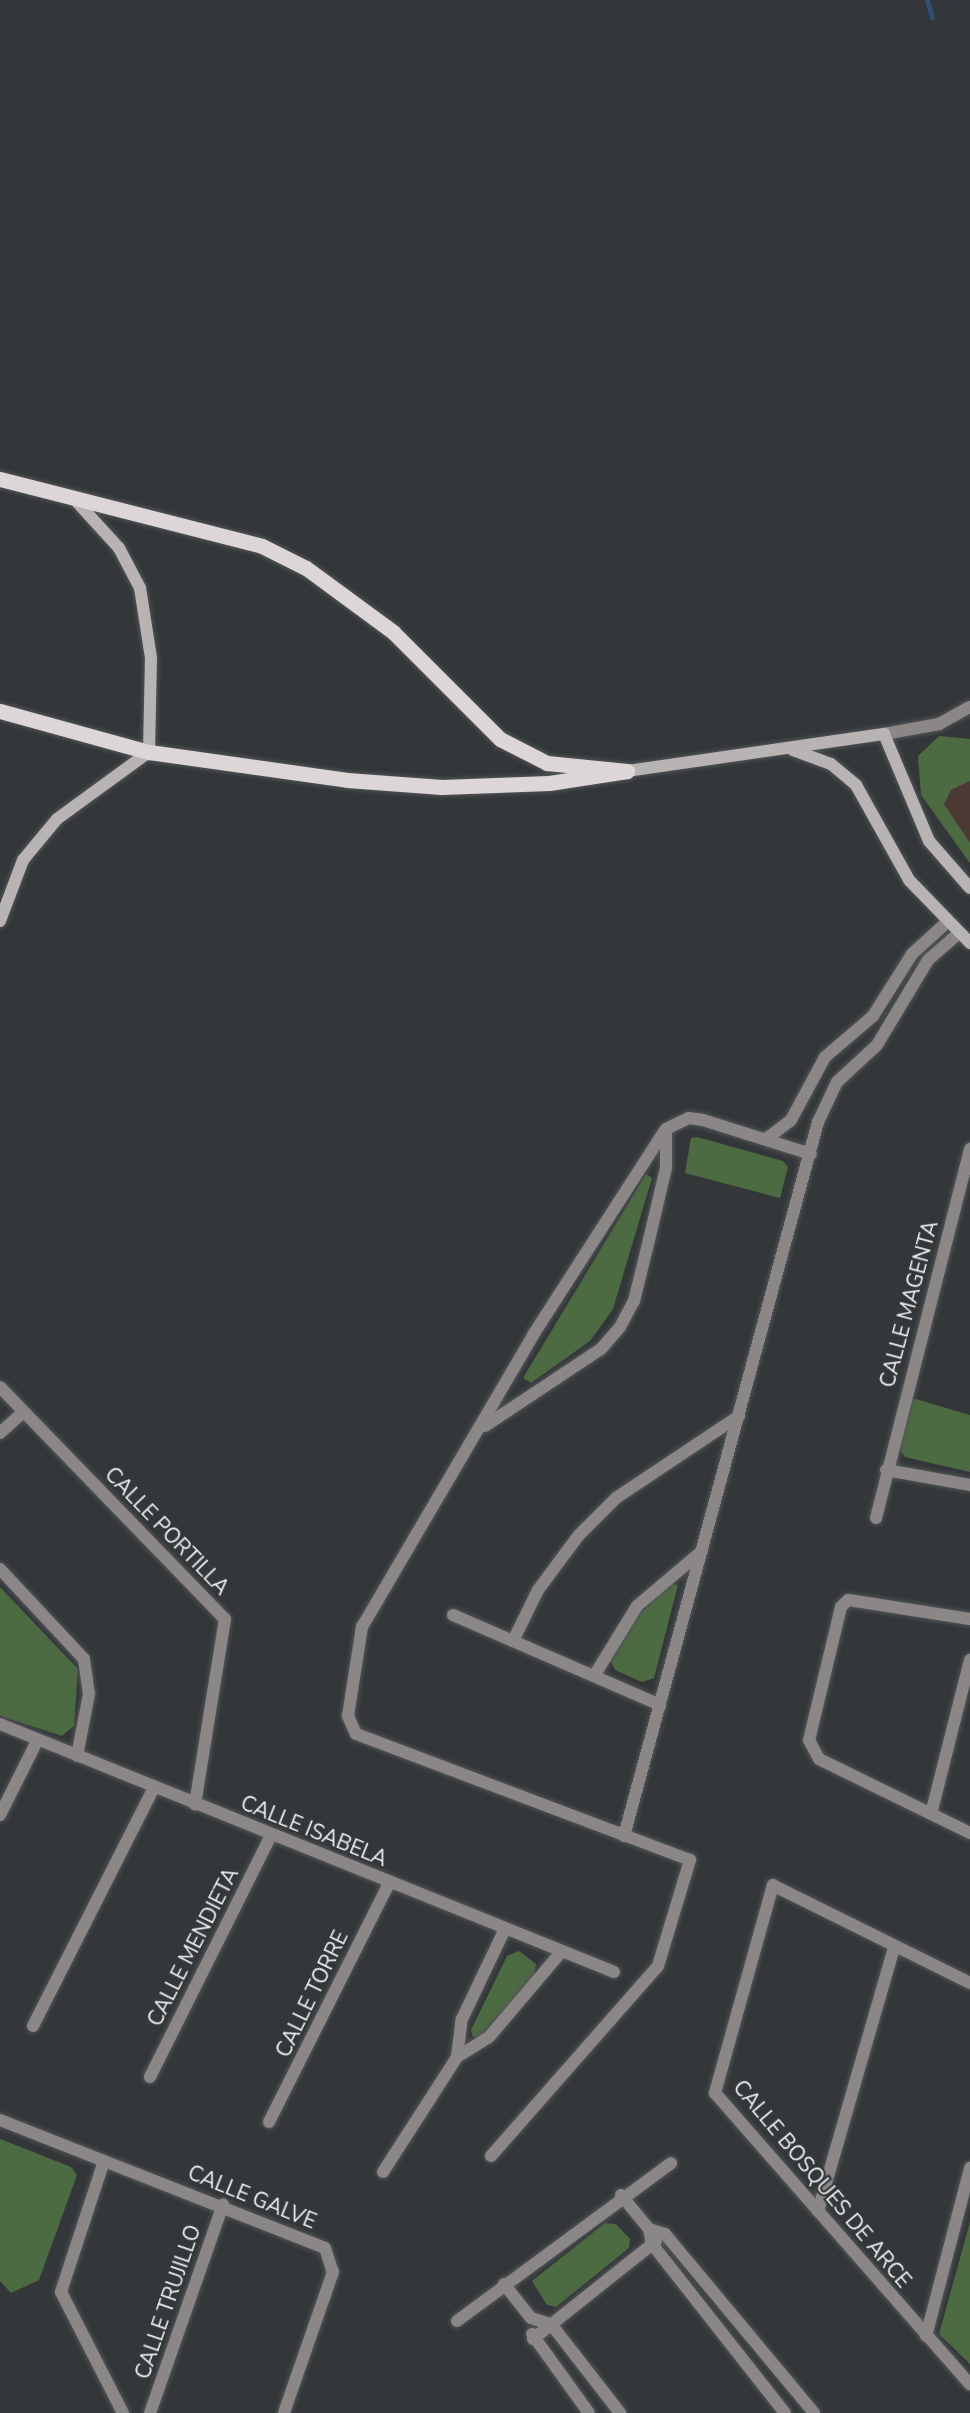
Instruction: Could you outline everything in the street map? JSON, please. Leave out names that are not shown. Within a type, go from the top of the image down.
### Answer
[{"type":"main road","points":[[0,478],[77,502],[262,546],[306,568],[393,632],[500,739],[547,763],[627,771]]},
{"type":"main road","points":[[77,502],[119,548],[140,588],[151,658],[149,752]]},
{"type":"main road","points":[[0,711],[149,752],[261,772],[442,787],[560,782],[884,734],[929,841],[970,888]]},
{"type":"main road","points":[[792,749],[831,764],[856,785],[890,852],[946,923],[970,943]]},
{"type":"main road","points":[[0,921],[18,868],[57,819],[149,752]]},
{"type":"street","points":[[884,734],[939,724],[970,707]]},
{"type":"street","points":[[766,1139],[791,1120],[825,1057],[873,1016],[912,954],[946,923]]},
{"type":"street","points":[[624,1836],[818,1122],[837,1082],[877,1045],[923,967],[958,934]]},
{"type":"street","points":[[491,2156],[658,1966],[666,1950],[690,1860],[356,1734],[350,1726],[362,1627],[483,1427],[533,1335],[666,1129],[688,1118],[811,1154]]},
{"type":"street","points":[[483,1427],[593,1355],[620,1327],[634,1301],[650,1240],[666,1168],[666,1129]]},
{"type":"street","name":"CALLE MAGENTA","points":[[876,1518],[886,1470],[970,1149]]},
{"type":"street","name":"CALLE PORTILLA","points":[[0,1387],[225,1619],[195,1805]]},
{"type":"street","points":[[0,1433],[23,1412]]},
{"type":"street","points":[[513,1641],[538,1590],[579,1535],[616,1498],[739,1416]]},
{"type":"street","points":[[886,1470],[970,1485]]},
{"type":"street","points":[[594,1676],[637,1606],[702,1551]]},
{"type":"street","points":[[0,1569],[84,1659],[89,1694],[77,1756]]},
{"type":"street","points":[[970,1619],[848,1600],[841,1607],[809,1740],[811,1750],[819,1759],[970,1833]]},
{"type":"street","points":[[453,1615],[660,1705]]},
{"type":"street","points":[[932,1814],[970,1660]]},
{"type":"street","name":"CALLE ISABELA","points":[[0,1724],[153,1789],[614,1972]]},
{"type":"street","points":[[0,1815],[37,1741]]},
{"type":"street","points":[[33,2026],[153,1789]]},
{"type":"street","name":"CALLE MENDIETA","points":[[150,2077],[272,1835]]},
{"type":"street","name":"CALLE TORRE","points":[[269,2122],[389,1883]]},
{"type":"street","name":"CALLE BOSQUES DE ARCE","points":[[970,1983],[894,1948],[773,1885],[715,2093],[970,2384]]},
{"type":"street","points":[[457,2057],[462,2019],[505,1929]]},
{"type":"street","points":[[818,2211],[894,1948]]},
{"type":"street","points":[[383,2172],[457,2057],[489,2037],[561,1952]]},
{"type":"street","name":"CALLE GALVE","points":[[0,2120],[223,2204],[325,2248],[331,2257],[333,2272],[284,2413]]},
{"type":"street","points":[[104,2161],[61,2292],[123,2413]]},
{"type":"street","points":[[458,2321],[621,2195],[671,2163]]},
{"type":"street","points":[[926,2336],[967,2196],[970,2168]]},
{"type":"street","points":[[621,2195],[649,2229],[652,2244],[785,2413]]},
{"type":"street","name":"CALLE TRUJILLO","points":[[150,2413],[223,2204]]},
{"type":"street","points":[[649,2229],[665,2234],[814,2413]]},
{"type":"street","points":[[533,2339],[665,2234]]},
{"type":"street","points":[[504,2284],[531,2318],[533,2339],[589,2413]]},
{"type":"street","points":[[531,2318],[551,2324],[620,2413]]},
{"type":"shaded area","points":[[970,781],[970,843],[944,804],[951,790]]},
{"type":"green space","points":[[939,736],[970,739],[970,781],[951,790],[944,804],[970,843],[970,863],[921,795],[918,756]]},
{"type":"green space","points":[[697,1137],[783,1161],[788,1167],[780,1198],[685,1173],[691,1138]]},
{"type":"green space","points":[[646,1174],[652,1178],[613,1309],[590,1341],[531,1383],[523,1378]]},
{"type":"green space","points":[[912,1398],[970,1415],[970,1472],[905,1457],[899,1449]]},
{"type":"green space","points":[[669,1583],[678,1585],[654,1678],[642,1682],[615,1670],[611,1661],[633,1621]]},
{"type":"green space","points":[[0,1587],[78,1669],[74,1726],[62,1736],[0,1716]]},
{"type":"green space","points":[[519,1951],[536,1964],[534,1975],[480,2037],[473,2037],[471,2030],[507,1956]]},
{"type":"green space","points":[[0,2139],[71,2167],[77,2175],[39,2280],[11,2293],[0,2281]]},
{"type":"green space","points":[[970,2222],[970,2364],[939,2334]]},
{"type":"green space","points":[[605,2223],[616,2224],[630,2239],[629,2248],[556,2307],[547,2305],[532,2281]]},
{"type":"waterway","points":[[927,0],[932,17]]}]
